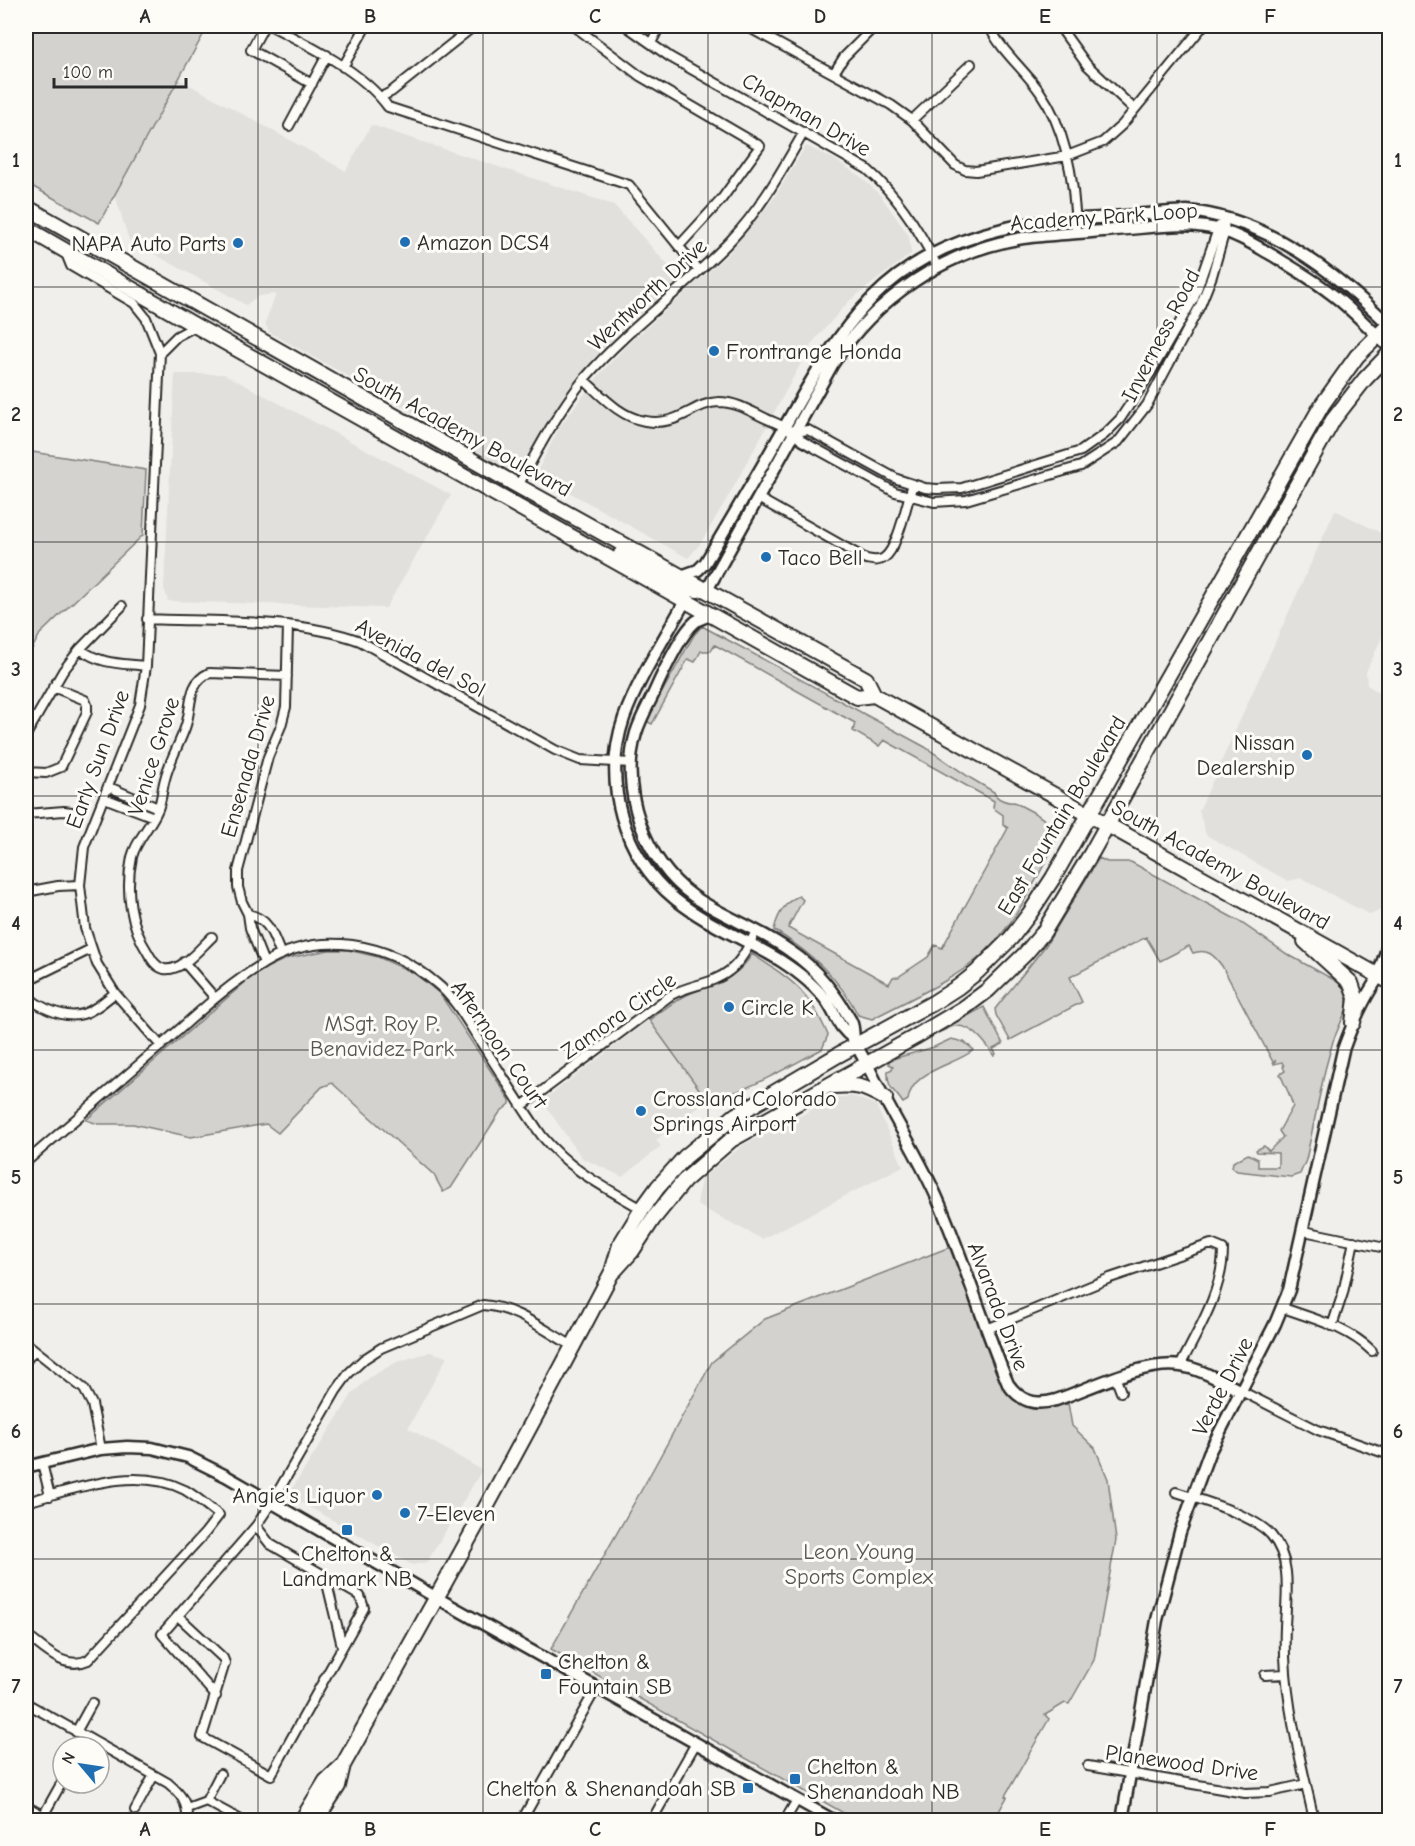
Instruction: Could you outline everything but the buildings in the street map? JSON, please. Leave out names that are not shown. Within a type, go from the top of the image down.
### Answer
[{"type":"highway","name":"South Academy Boulevard","points":[[26,207],[866,679],[874,695],[1384,979]]},
{"type":"highway","name":"South Academy Boulevard","points":[[26,228],[857,697],[874,695]]},
{"type":"highway","name":"East Fountain Boulevard","points":[[316,1821],[338,1786],[343,1765],[437,1598],[573,1346],[612,1272],[620,1245],[642,1209],[685,1157],[736,1115],[856,1042],[933,1004],[977,972],[1011,938],[1040,898],[1322,405],[1346,370],[1389,325]]},
{"type":"highway","name":"East Fountain Boulevard","points":[[612,1272],[632,1251],[673,1195],[706,1160],[731,1140],[964,1008],[1008,971],[1042,933],[1107,825],[1321,441],[1345,404],[1389,353]]},
{"type":"highway","points":[[530,514],[545,513],[680,587],[707,590]]},
{"type":"highway","points":[[685,601],[700,599],[707,601],[783,643],[814,650]]},
{"type":"highway","points":[[1283,922],[1351,983],[1356,998],[1353,1023]]},
{"type":"highway","points":[[826,1086],[853,1084],[864,1086],[885,1098]]},
{"type":"highway","name":"East Fountain Boulevard","points":[[302,1821],[326,1781],[343,1765]]},
{"type":"street","points":[[264,26],[251,50],[312,84]]},
{"type":"street","points":[[272,26],[327,55],[381,97],[388,107],[629,185],[699,271]]},
{"type":"street","points":[[343,67],[366,26]]},
{"type":"street","points":[[381,97],[391,92],[474,26]]},
{"type":"street","points":[[574,26],[640,76],[760,146],[721,200],[679,246]]},
{"type":"street","name":"Chapman Drive","points":[[626,26],[670,57],[856,162],[877,178],[912,220],[938,266]]},
{"type":"street","points":[[651,43],[660,26]]},
{"type":"street","points":[[746,26],[891,105],[912,120],[955,165],[965,170],[976,171],[1067,156],[1103,142],[1113,134],[1203,26]]},
{"type":"street","points":[[766,35],[771,26]]},
{"type":"street","points":[[834,73],[844,57],[875,26]]},
{"type":"street","points":[[990,26],[1007,53],[1042,94],[1058,125],[1074,189],[1076,234]]},
{"type":"street","points":[[1059,26],[1087,65],[1134,109]]},
{"type":"street","points":[[289,126],[327,55]]},
{"type":"street","points":[[912,120],[971,64]]},
{"type":"street","name":"Wentworth Drive","points":[[519,486],[550,427],[584,380],[621,340],[732,239],[775,182],[804,132]]},
{"type":"street","name":"Academy Park Loop","points":[[707,590],[758,498],[819,365],[854,317],[889,282],[932,254],[968,239],[1027,224],[1187,211],[1223,217],[1273,238],[1317,264],[1351,290],[1389,325]]},
{"type":"street","name":"Inverness Road","points":[[790,430],[802,441],[895,492],[934,502],[966,500],[1081,466],[1118,442],[1147,405],[1200,306],[1212,276],[1223,217]]},
{"type":"street","name":"Academy Park Loop","points":[[681,576],[698,570],[705,563],[832,365],[860,327],[902,289],[938,266],[992,245],[1023,238],[1188,225],[1221,230],[1247,240],[1331,293],[1389,348]]},
{"type":"street","name":"Inverness Road","points":[[790,430],[808,430],[897,479],[937,489],[962,488],[1082,451],[1105,434],[1133,401],[1194,298],[1221,230]]},
{"type":"street","name":"Early Sun Drive","points":[[65,250],[71,266],[134,303],[146,318],[160,353],[146,666],[140,705],[84,847],[80,885],[81,906],[97,964],[115,993],[161,1046]]},
{"type":"street","points":[[160,353],[177,336],[196,326]]},
{"type":"street","points":[[584,380],[626,414],[643,421],[669,421],[702,406],[719,402],[743,407],[790,430]]},
{"type":"street","points":[[758,498],[872,561],[885,558],[894,546],[913,484]]},
{"type":"street","points":[[685,601],[629,706],[620,737],[615,762],[617,797],[623,822],[634,849],[651,875],[673,898],[781,961],[806,980],[828,1004],[843,1030],[856,1042]]},
{"type":"street","points":[[26,735],[53,687],[80,649],[122,606]]},
{"type":"street","points":[[712,615],[702,618],[689,628],[658,684],[636,732],[631,763],[633,795],[637,812],[660,864],[673,879],[692,895],[789,949],[826,983],[853,1024],[856,1042],[867,1064]]},
{"type":"street","name":"Avenida del Sol","points":[[147,620],[288,625],[324,631],[360,641],[561,753],[580,760],[631,763]]},
{"type":"street","name":"Ensenada Drive","points":[[264,963],[250,928],[248,914],[238,887],[238,871],[268,757],[286,707],[288,625]]},
{"type":"street","points":[[80,649],[105,663],[146,666]]},
{"type":"street","name":"Venice Grove","points":[[184,962],[175,968],[164,969],[156,965],[135,928],[130,906],[129,881],[133,855],[162,798],[165,776],[187,724],[195,683],[201,676],[209,673],[287,676]]},
{"type":"street","points":[[26,772],[46,773],[61,767],[87,712],[85,700],[53,687]]},
{"type":"street","points":[[108,787],[158,808]]},
{"type":"street","points":[[104,798],[154,817]]},
{"type":"street","points":[[26,814],[72,812]]},
{"type":"street","points":[[26,892],[58,886],[80,885]]},
{"type":"street","points":[[248,914],[258,916],[269,924],[281,955]]},
{"type":"street","name":"Zamora Circle","points":[[522,1106],[671,995],[685,987],[718,978],[730,971],[756,932]]},
{"type":"street","points":[[212,937],[184,962],[215,998]]},
{"type":"street","points":[[1384,979],[1389,940]]},
{"type":"street","name":"Afternoon Court","points":[[26,1162],[215,998],[264,963],[298,948],[352,944],[369,947],[407,962],[437,984],[450,997],[542,1136],[568,1165],[642,1209]]},
{"type":"street","points":[[26,981],[91,949]]},
{"type":"street","points":[[1384,979],[1389,963]]},
{"type":"street","name":"Verde Drive","points":[[1122,1821],[1157,1620],[1173,1556],[1209,1454],[1283,1308],[1294,1275],[1338,1068],[1353,1023],[1384,979]]},
{"type":"street","points":[[26,992],[33,1002],[69,1016],[81,1016],[95,1009],[115,993]]},
{"type":"street","name":"Alvarado Drive","points":[[867,1064],[935,1192],[1008,1384],[1017,1395],[1029,1402],[1049,1402],[1151,1366],[1180,1366],[1211,1376],[1318,1430],[1389,1455]]},
{"type":"street","points":[[1304,1231],[1389,1249]]},
{"type":"street","points":[[1332,1326],[1343,1293],[1354,1241]]},
{"type":"street","points":[[987,1329],[1110,1278],[1211,1244],[1223,1249],[1223,1266],[1206,1315],[1180,1366]]},
{"type":"street","points":[[216,1696],[162,1634],[256,1526],[349,1373],[381,1348],[483,1305],[497,1306],[513,1312],[573,1346]]},
{"type":"street","points":[[1283,1308],[1350,1332],[1372,1351]]},
{"type":"street","points":[[26,1343],[84,1389],[92,1404],[101,1449]]},
{"type":"street","points":[[26,1361],[34,1350]]},
{"type":"street","points":[[1116,1379],[1121,1392]]},
{"type":"street","points":[[26,1467],[101,1449],[142,1447],[188,1457],[833,1821]]},
{"type":"street","points":[[42,1463],[50,1496]]},
{"type":"street","points":[[26,1502],[109,1481],[144,1480],[186,1491],[219,1515],[206,1533],[88,1660],[73,1664],[66,1663],[26,1635]]},
{"type":"street","points":[[1176,1492],[1255,1522],[1272,1535],[1277,1543],[1284,1560],[1287,1580],[1284,1629],[1292,1728],[1314,1821]]},
{"type":"street","points":[[178,1616],[223,1658],[225,1663],[202,1737],[271,1775],[364,1608],[360,1596],[270,1544],[256,1526]]},
{"type":"street","points":[[325,1575],[342,1646]]},
{"type":"street","points":[[1265,1675],[1286,1674]]},
{"type":"street","points":[[522,1821],[597,1687]]},
{"type":"street","points":[[76,1732],[92,1702]]},
{"type":"street","points":[[26,1703],[154,1775],[178,1791],[187,1808],[187,1821]]},
{"type":"street","points":[[652,1821],[696,1743]]},
{"type":"street","name":"Planewood Drive","points":[[1088,1766],[1245,1793],[1269,1792],[1306,1784]]},
{"type":"street","points":[[187,1808],[206,1801],[220,1774]]},
{"type":"street","points":[[135,1810],[154,1775]]},
{"type":"street","points":[[27,1821],[29,1808],[47,1818],[57,1795]]},
{"type":"street","points":[[785,1821],[797,1800]]},
{"type":"street","points":[[206,1801],[241,1821]]},
{"type":"shaded area","points":[[179,79],[346,171],[371,125],[614,205],[680,279],[627,325],[593,359],[570,387],[518,472],[507,472],[419,416],[269,332],[265,323],[276,294],[258,296],[246,305],[129,240],[115,195]]},
{"type":"shaded area","name":"Frontrange Honda","points":[[806,146],[834,159],[861,177],[881,196],[909,236],[911,254],[849,301],[812,343],[732,490],[700,544],[688,558],[536,474],[560,426],[599,375],[626,346],[728,254],[772,201]]},
{"type":"shaded area","points":[[175,374],[224,374],[451,495],[386,608],[168,601],[164,588]]},
{"type":"shaded area","name":"Nissan Dealership","points":[[1335,510],[1389,537],[1389,622],[1366,672],[1367,685],[1389,699],[1389,896],[1381,910],[1370,915],[1301,878],[1288,881],[1206,835],[1199,811]]},
{"type":"shaded area","points":[[649,1020],[707,1100],[656,1140],[661,1146],[623,1177],[582,1158],[542,1101]]},
{"type":"shaded area","points":[[852,1096],[876,1105],[903,1166],[762,1239],[697,1205],[701,1179],[743,1145],[835,1098]]},
{"type":"shaded area","points":[[430,1352],[447,1357],[408,1428],[482,1470],[427,1562],[412,1565],[288,1495],[353,1393],[370,1377],[397,1362]]},
{"type":"green space","points":[[26,26],[208,26],[99,223],[26,183]]},
{"type":"green space","points":[[26,451],[146,470],[143,535],[40,634],[26,660]]},
{"type":"green space","points":[[702,626],[925,747],[994,792],[999,799],[1014,802],[1036,814],[1052,828],[1055,844],[1031,889],[1014,918],[981,956],[943,982],[872,1019],[858,1015],[842,989],[822,966],[774,930],[782,910],[790,901],[799,896],[803,900],[788,928],[889,984],[893,977],[898,977],[928,957],[935,945],[942,948],[1008,828],[1003,825],[1003,815],[993,808],[994,801],[884,740],[879,746],[853,731],[855,723],[715,645],[711,651],[701,651],[695,662],[688,659],[652,724],[646,721],[694,635]]},
{"type":"green space","points":[[1099,858],[1107,862],[1131,862],[1237,920],[1287,954],[1338,982],[1345,991],[1347,1008],[1333,1041],[1306,1160],[1300,1174],[1291,1177],[1237,1171],[1232,1167],[1233,1162],[1248,1154],[1258,1159],[1258,1167],[1278,1167],[1278,1153],[1257,1152],[1256,1150],[1264,1146],[1269,1151],[1283,1137],[1279,1131],[1293,1106],[1280,1074],[1285,1071],[1282,1062],[1274,1064],[1275,1061],[1273,1062],[1222,966],[1206,952],[1193,953],[1189,946],[1160,961],[1146,937],[1070,977],[1082,1002],[1010,1040],[995,1009],[1046,945]]},
{"type":"green space","name":"MSgt. Roy P. Benavidez Park","points":[[329,950],[348,950],[378,957],[414,973],[440,994],[510,1100],[510,1104],[500,1112],[451,1188],[443,1192],[434,1175],[332,1083],[322,1087],[278,1133],[266,1124],[191,1137],[133,1124],[98,1124],[86,1120],[257,972],[288,958]]},
{"type":"green space","points":[[752,954],[798,987],[821,1019],[828,1035],[822,1049],[795,1064],[752,1085],[707,1100],[649,1020],[681,998],[720,982],[737,972]]},
{"type":"green space","points":[[984,1007],[1003,1044],[993,1049],[996,1054],[994,1056],[983,1041],[968,1028],[954,1026],[938,1032]]},
{"type":"green space","points":[[951,1039],[964,1042],[974,1050],[925,1075],[911,1090],[908,1100],[903,1103],[889,1082],[888,1071],[893,1066],[889,1064],[889,1060],[934,1047]]},
{"type":"green space","name":"Leon Young Sports Complex","points":[[950,1247],[1003,1388],[1017,1401],[1032,1408],[1049,1408],[1068,1403],[1072,1426],[1095,1448],[1108,1479],[1116,1540],[1094,1660],[1069,1704],[1065,1703],[1045,1715],[1049,1719],[1005,1796],[1007,1797],[994,1820],[856,1820],[551,1649],[712,1362],[765,1319]]},
{"type":"place","name":"Amazon DCS4","points":[[405,242]]},
{"type":"place","name":"NAPA Auto Parts","points":[[238,243]]},
{"type":"place","name":"Frontrange Honda","points":[[714,351]]},
{"type":"place","name":"Taco Bell","points":[[766,557]]},
{"type":"place","name":"Nissan Dealership","points":[[1307,755]]},
{"type":"place","name":"Circle K","points":[[729,1007]]},
{"type":"place","name":"Crossland Colorado Springs Airport","points":[[641,1111]]},
{"type":"place","name":"Angie's Liquor","points":[[377,1495]]},
{"type":"place","name":"7-Eleven","points":[[405,1513]]},
{"type":"place","name":"Chelton & Landmark NB","points":[[347,1530]]},
{"type":"place","name":"Chelton & Fountain SB","points":[[546,1674]]},
{"type":"place","name":"Chelton & Shenandoah NB","points":[[795,1779]]},
{"type":"place","name":"Chelton & Shenandoah SB","points":[[748,1788]]}]
